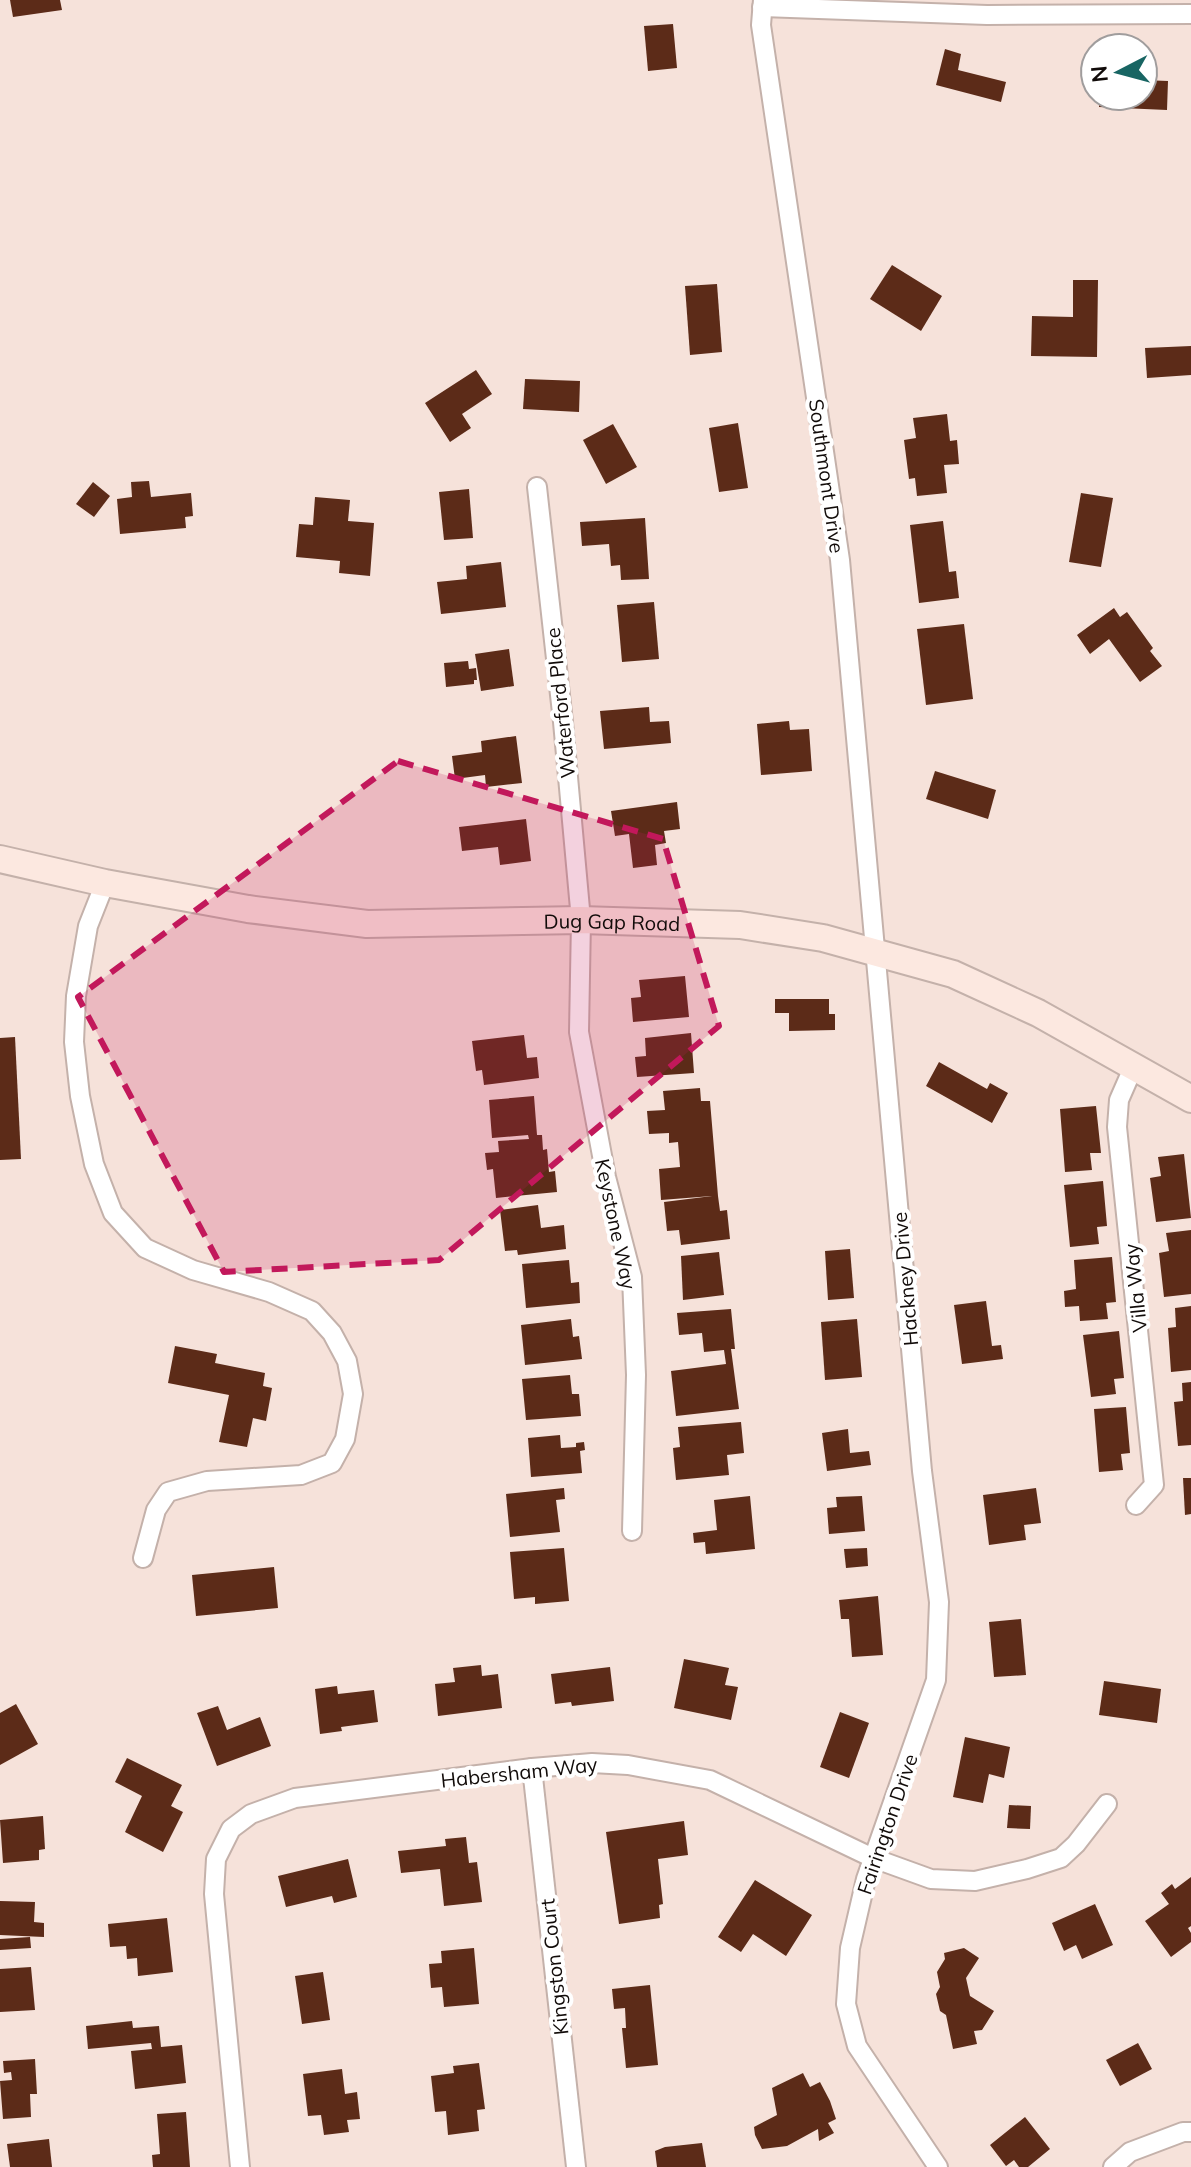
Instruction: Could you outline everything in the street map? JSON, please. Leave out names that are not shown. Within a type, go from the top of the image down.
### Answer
[{"type":"street","points":[[762,4],[987,15],[1191,14]]},
{"type":"street","name":"Southmont Drive","points":[[762,4],[761,25],[840,560],[876,954]]},
{"type":"street","name":"Waterford Place","points":[[537,487],[581,920]]},
{"type":"street","name":"Dug Gap Road","points":[[0,859],[105,883],[248,909],[367,924],[581,920],[740,925],[823,938],[953,974],[1038,1013],[1191,1099]]},
{"type":"street","points":[[105,883],[88,926],[76,996],[74,1042],[80,1096],[94,1164],[113,1213],[145,1248],[193,1270],[269,1292],[312,1311],[332,1333],[347,1361],[353,1394],[345,1439],[332,1463],[301,1475],[207,1481],[168,1492],[156,1510],[143,1558]]},
{"type":"street","name":"Keystone Way","points":[[581,920],[579,1032],[606,1177],[632,1277],[636,1375],[632,1531]]},
{"type":"street","name":"Hackney Drive","points":[[876,954],[922,1471],[939,1602]]},
{"type":"street","name":"Villa Way","points":[[1133,1068],[1119,1100],[1117,1127],[1154,1485],[1136,1505]]},
{"type":"street","name":"Fairington Drive","points":[[938,2167],[857,2046],[846,2004],[850,1948],[866,1879],[936,1680],[939,1602]]},
{"type":"street","name":"Habersham Way","points":[[240,2167],[214,1894],[216,1859],[231,1829],[251,1814],[295,1798],[532,1768],[592,1763],[628,1765],[710,1780],[873,1858],[931,1879],[975,1881],[1061,1858],[1107,1804]]},
{"type":"street","name":"Kingston Court","points":[[532,1768],[576,2167]]},
{"type":"street","points":[[1113,2167],[1130,2152],[1183,2132],[1191,2132]]},
{"type":"highlighted area","points":[[398,761],[663,839],[719,1026],[439,1260],[224,1272],[78,997]]},
{"type":"building","points":[[10,0],[60,0],[62,10],[13,17]]},
{"type":"building","points":[[673,24],[677,68],[648,71],[644,26]]},
{"type":"building","points":[[945,49],[961,54],[958,70],[1006,82],[1001,102],[936,85]]},
{"type":"building","points":[[1159,81],[1168,81],[1167,110],[1159,110]]},
{"type":"building","points":[[892,265],[942,296],[921,331],[870,299]]},
{"type":"building","points":[[1073,280],[1098,280],[1097,357],[1031,356],[1032,316],[1073,317]]},
{"type":"building","points":[[717,284],[722,352],[690,355],[685,286]]},
{"type":"building","points":[[1191,346],[1191,375],[1147,378],[1145,348]]},
{"type":"building","points":[[476,370],[492,394],[462,414],[471,428],[450,442],[425,403]]},
{"type":"building","points":[[525,379],[580,381],[579,412],[523,409]]},
{"type":"building","points":[[947,414],[950,441],[957,440],[959,464],[944,465],[947,493],[917,496],[915,478],[909,479],[904,440],[916,438],[913,418]]},
{"type":"building","points":[[738,423],[748,488],[719,492],[709,428]]},
{"type":"building","points":[[613,424],[637,467],[606,484],[583,440]]},
{"type":"building","points":[[149,481],[151,497],[191,493],[193,516],[185,517],[186,528],[120,534],[117,499],[132,497],[131,482]]},
{"type":"building","points":[[93,482],[110,496],[94,517],[76,504]]},
{"type":"building","points":[[469,489],[473,538],[444,540],[439,492]]},
{"type":"building","points":[[1081,493],[1113,498],[1101,567],[1069,562]]},
{"type":"building","points":[[315,497],[350,500],[348,521],[374,523],[370,576],[339,573],[340,561],[296,557],[299,524],[313,525]]},
{"type":"building","points":[[645,518],[649,579],[621,580],[620,565],[611,566],[609,544],[582,546],[580,522]]},
{"type":"building","points":[[943,521],[949,572],[956,571],[959,598],[919,603],[910,525]]},
{"type":"building","points":[[501,562],[506,607],[441,614],[437,582],[467,579],[466,566]]},
{"type":"building","points":[[654,602],[659,659],[622,662],[617,605]]},
{"type":"building","points":[[1114,608],[1120,617],[1127,612],[1162,666],[1140,682],[1109,639],[1090,654],[1077,635]]},
{"type":"building","points":[[964,624],[973,699],[926,705],[917,629]]},
{"type":"building","points":[[509,649],[514,686],[481,691],[475,654]]},
{"type":"building","points":[[468,661],[469,669],[476,668],[477,680],[474,684],[446,687],[444,663]]},
{"type":"building","points":[[649,707],[650,722],[669,721],[671,743],[604,749],[600,711]]},
{"type":"building","points":[[789,721],[790,730],[809,729],[812,771],[761,775],[757,724]]},
{"type":"building","points":[[516,736],[522,783],[486,787],[485,775],[455,779],[452,756],[482,752],[481,741]]},
{"type":"building","points":[[935,771],[996,790],[988,819],[926,799]]},
{"type":"building","points":[[677,802],[680,829],[664,831],[666,843],[655,845],[657,865],[633,868],[629,834],[615,836],[611,811]]},
{"type":"building","points":[[526,819],[531,861],[500,865],[498,847],[462,851],[459,827]]},
{"type":"building","points":[[685,976],[689,1017],[633,1022],[631,998],[641,997],[639,980]]},
{"type":"building","points":[[775,999],[829,999],[829,1014],[835,1014],[835,1030],[789,1031],[789,1013],[775,1013]]},
{"type":"building","points":[[691,1033],[694,1073],[637,1077],[635,1057],[646,1056],[645,1038]]},
{"type":"building","points":[[524,1035],[527,1058],[537,1057],[539,1078],[484,1085],[482,1070],[476,1071],[472,1041]]},
{"type":"building","points":[[15,1037],[21,1159],[0,1160],[0,1038]]},
{"type":"building","points":[[939,1062],[987,1089],[990,1083],[1008,1093],[992,1123],[926,1086]]},
{"type":"building","points":[[700,1088],[701,1101],[710,1101],[720,1211],[727,1210],[730,1239],[681,1245],[679,1230],[667,1231],[664,1202],[712,1196],[661,1200],[659,1169],[680,1167],[678,1142],[669,1143],[669,1133],[649,1134],[647,1111],[665,1110],[663,1091]]},
{"type":"building","points":[[534,1096],[537,1135],[542,1135],[543,1150],[547,1149],[549,1172],[555,1171],[557,1192],[496,1198],[493,1169],[487,1170],[485,1153],[499,1152],[498,1141],[529,1139],[528,1135],[492,1138],[489,1100]]},
{"type":"building","points":[[1096,1106],[1101,1153],[1090,1153],[1092,1170],[1065,1172],[1060,1109]]},
{"type":"building","points":[[1184,1154],[1191,1218],[1156,1222],[1150,1178],[1161,1176],[1158,1157]]},
{"type":"building","points":[[1103,1181],[1107,1226],[1097,1227],[1099,1244],[1070,1247],[1064,1185]]},
{"type":"building","points":[[538,1205],[541,1228],[564,1225],[566,1249],[518,1255],[517,1250],[505,1251],[500,1210]]},
{"type":"building","points":[[1191,1230],[1191,1294],[1164,1297],[1159,1253],[1169,1251],[1166,1233]]},
{"type":"building","points":[[850,1249],[854,1298],[828,1300],[825,1251]]},
{"type":"building","points":[[719,1252],[724,1295],[683,1300],[681,1256]]},
{"type":"building","points":[[1112,1257],[1116,1302],[1106,1303],[1108,1319],[1080,1321],[1079,1306],[1065,1307],[1064,1291],[1076,1289],[1074,1260]]},
{"type":"building","points":[[569,1260],[571,1283],[579,1282],[580,1303],[526,1308],[522,1264]]},
{"type":"building","points":[[986,1301],[992,1346],[1001,1345],[1003,1359],[962,1364],[954,1305]]},
{"type":"building","points":[[1191,1306],[1191,1370],[1171,1372],[1168,1328],[1176,1327],[1175,1308]]},
{"type":"building","points":[[731,1309],[735,1349],[731,1349],[739,1409],[676,1416],[671,1371],[726,1364],[724,1350],[704,1352],[702,1333],[679,1335],[677,1313]]},
{"type":"building","points":[[571,1319],[573,1337],[579,1336],[582,1359],[525,1365],[521,1325]]},
{"type":"building","points":[[857,1319],[862,1377],[825,1380],[821,1322]]},
{"type":"building","points":[[1119,1331],[1124,1378],[1114,1379],[1116,1394],[1091,1397],[1083,1335]]},
{"type":"building","points":[[175,1346],[217,1354],[215,1363],[265,1373],[263,1386],[272,1388],[266,1421],[253,1418],[247,1447],[219,1442],[229,1395],[168,1383]]},
{"type":"building","points":[[570,1375],[572,1394],[579,1394],[581,1416],[526,1420],[522,1379]]},
{"type":"building","points":[[1191,1382],[1191,1445],[1178,1446],[1174,1402],[1183,1401],[1182,1383]]},
{"type":"building","points":[[1126,1407],[1130,1453],[1121,1454],[1123,1470],[1099,1472],[1094,1409]]},
{"type":"building","points":[[741,1422],[744,1453],[727,1455],[729,1475],[676,1480],[673,1448],[680,1447],[678,1427]]},
{"type":"building","points":[[848,1429],[850,1453],[869,1451],[871,1465],[827,1471],[822,1433]]},
{"type":"building","points":[[560,1435],[561,1448],[576,1447],[576,1443],[584,1442],[585,1450],[580,1451],[582,1473],[531,1477],[528,1438]]},
{"type":"building","points":[[1183,1478],[1191,1478],[1191,1514],[1185,1515]]},
{"type":"building","points":[[564,1488],[565,1499],[556,1500],[560,1532],[510,1537],[506,1494]]},
{"type":"building","points":[[1036,1488],[1041,1523],[1024,1525],[1026,1540],[989,1545],[983,1495]]},
{"type":"building","points":[[750,1496],[755,1549],[706,1554],[705,1542],[694,1543],[693,1533],[717,1530],[714,1500]]},
{"type":"building","points":[[862,1496],[865,1531],[829,1534],[827,1508],[837,1507],[836,1497]]},
{"type":"building","points":[[564,1548],[569,1601],[535,1604],[535,1597],[514,1599],[510,1552]]},
{"type":"building","points":[[867,1548],[868,1566],[846,1568],[844,1549]]},
{"type":"building","points":[[274,1567],[278,1608],[196,1616],[192,1575]]},
{"type":"building","points":[[878,1596],[883,1655],[852,1657],[849,1619],[841,1619],[839,1600]]},
{"type":"building","points":[[1021,1619],[1026,1675],[994,1677],[989,1622]]},
{"type":"building","points":[[684,1659],[729,1668],[725,1685],[738,1687],[731,1720],[674,1708]]},
{"type":"building","points":[[481,1665],[482,1676],[498,1674],[502,1708],[438,1716],[435,1684],[455,1682],[453,1668]]},
{"type":"building","points":[[610,1667],[614,1701],[572,1706],[571,1702],[555,1704],[551,1674]]},
{"type":"building","points":[[1104,1681],[1161,1689],[1157,1723],[1099,1715]]},
{"type":"building","points":[[337,1686],[338,1694],[374,1690],[378,1722],[341,1727],[342,1731],[320,1734],[315,1689]]},
{"type":"building","points":[[16,1704],[38,1744],[0,1765],[0,1713]]},
{"type":"building","points":[[218,1706],[227,1730],[260,1717],[271,1746],[217,1766],[197,1713]]},
{"type":"building","points":[[840,1712],[869,1723],[849,1778],[820,1767]]},
{"type":"building","points":[[965,1737],[1010,1747],[1004,1778],[989,1774],[983,1803],[953,1797]]},
{"type":"building","points":[[127,1758],[182,1785],[171,1806],[183,1812],[163,1852],[125,1832],[142,1796],[115,1782]]},
{"type":"building","points":[[1009,1805],[1031,1806],[1030,1829],[1007,1828]]},
{"type":"building","points":[[43,1816],[45,1849],[39,1850],[39,1860],[3,1863],[0,1820]]},
{"type":"building","points":[[684,1821],[688,1855],[658,1859],[663,1904],[659,1905],[660,1918],[619,1924],[606,1832]]},
{"type":"building","points":[[466,1837],[469,1863],[477,1862],[482,1902],[444,1906],[440,1869],[401,1873],[398,1851],[446,1846],[445,1839]]},
{"type":"building","points":[[348,1859],[357,1897],[334,1903],[332,1896],[286,1907],[278,1876]]},
{"type":"building","points":[[1191,1877],[1191,1926],[1188,1928],[1191,1942],[1171,1957],[1145,1921],[1169,1904],[1161,1893],[1172,1884],[1175,1889]]},
{"type":"building","points":[[755,1880],[812,1915],[786,1956],[753,1934],[741,1952],[718,1937]]},
{"type":"building","points":[[0,1901],[35,1902],[34,1922],[44,1923],[44,1937],[0,1935]]},
{"type":"building","points":[[1095,1904],[1113,1945],[1082,1959],[1076,1945],[1064,1951],[1052,1923]]},
{"type":"building","points":[[167,1918],[173,1972],[138,1976],[137,1958],[127,1959],[126,1946],[110,1947],[108,1924]]},
{"type":"building","points":[[30,1937],[31,1948],[0,1950],[0,1939]]},
{"type":"building","points":[[474,1948],[479,2004],[444,2007],[442,1987],[431,1988],[429,1964],[442,1963],[441,1951]]},
{"type":"building","points":[[964,1948],[979,1958],[966,1978],[970,1996],[994,2011],[982,2030],[974,2031],[977,2044],[953,2049],[946,2015],[940,2011],[936,1994],[940,1987],[937,1972],[945,1959],[944,1953]]},
{"type":"building","points":[[31,1967],[35,2010],[0,2012],[0,1969]]},
{"type":"building","points":[[323,1972],[330,2020],[302,2024],[295,1976]]},
{"type":"building","points":[[650,1985],[658,2065],[626,2068],[622,2028],[626,2028],[625,2008],[614,2009],[612,1989]]},
{"type":"building","points":[[132,2021],[133,2028],[159,2026],[161,2047],[182,2045],[186,2083],[135,2089],[131,2051],[152,2049],[151,2043],[88,2049],[86,2026]]},
{"type":"building","points":[[1138,2043],[1152,2069],[1120,2086],[1106,2060]]},
{"type":"building","points":[[35,2059],[37,2094],[30,2094],[31,2117],[3,2119],[0,2081],[12,2080],[11,2072],[4,2073],[3,2061]]},
{"type":"building","points":[[479,2063],[485,2109],[477,2110],[479,2131],[448,2135],[446,2111],[435,2112],[431,2076],[454,2073],[453,2066]]},
{"type":"building","points":[[342,2069],[345,2094],[357,2092],[360,2119],[347,2120],[349,2132],[324,2135],[321,2115],[308,2116],[303,2074]]},
{"type":"building","points":[[803,2073],[810,2087],[820,2082],[830,2101],[836,2119],[828,2123],[834,2133],[819,2141],[818,2129],[787,2146],[762,2149],[754,2127],[777,2115],[772,2088]]},
{"type":"building","points":[[186,2112],[190,2167],[153,2167],[152,2155],[160,2154],[157,2114]]},
{"type":"building","points":[[1025,2117],[1050,2149],[1028,2167],[1019,2167],[1014,2160],[1006,2166],[990,2145]]},
{"type":"building","points":[[49,2139],[52,2167],[10,2167],[7,2144]]},
{"type":"building","points":[[702,2143],[706,2167],[657,2167],[655,2151]]}]
